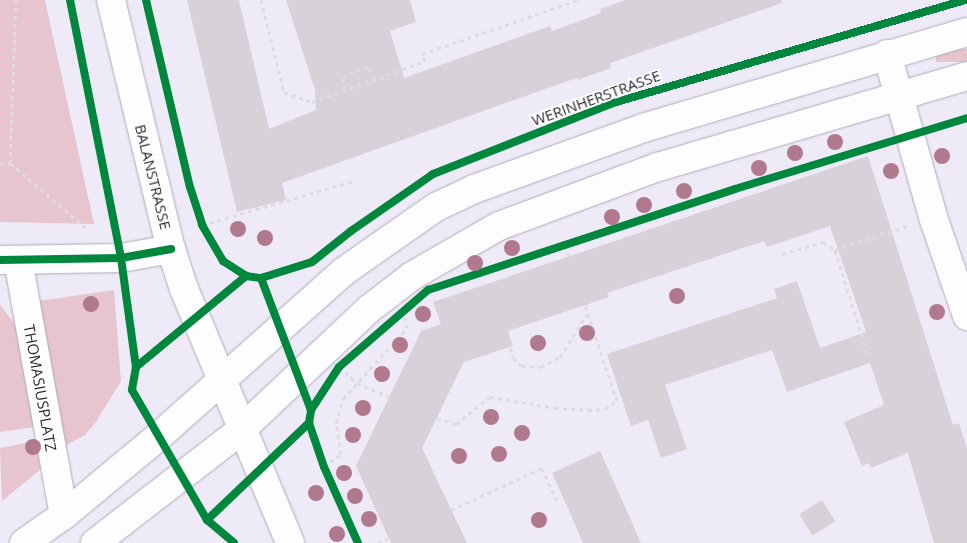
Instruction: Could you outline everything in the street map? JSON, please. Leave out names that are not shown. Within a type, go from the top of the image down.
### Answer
[{"type":"main road","name":"BALANSTRASSE","points":[[111,0],[171,249],[220,381],[290,543]]},
{"type":"main road","points":[[24,543],[64,515],[343,272],[436,206],[474,189],[643,128],[887,54],[967,32]]},
{"type":"main road","points":[[887,54],[933,216],[967,316]]},
{"type":"main road","points":[[95,543],[240,430],[369,309],[412,276],[499,226],[658,167],[899,94],[967,76]]},
{"type":"main road","points":[[9,260],[121,258],[171,249]]},
{"type":"main road","name":"THOMASIUSPLATZ","points":[[9,260],[64,515]]},
{"type":"path","points":[[10,163],[16,0]]},
{"type":"path","points":[[261,0],[284,92],[312,102],[425,61],[422,54],[578,0]]},
{"type":"path","points":[[344,90],[343,77],[356,70],[370,67],[376,79]]},
{"type":"path","points":[[0,164],[10,163],[121,258]]},
{"type":"path","points":[[202,226],[357,180]]},
{"type":"path","points":[[835,250],[933,216]]},
{"type":"path","points":[[782,254],[823,242],[835,250],[868,353]]},
{"type":"path","points":[[565,245],[569,256]]},
{"type":"path","points":[[437,418],[456,424],[490,397],[547,407],[588,410],[605,408],[617,401],[585,305]]},
{"type":"path","points":[[405,314],[407,328]]},
{"type":"path","points":[[510,348],[513,358],[522,366],[541,367],[560,357],[588,314]]},
{"type":"path","points":[[402,327],[407,328]]},
{"type":"path","points":[[324,467],[341,454],[336,423],[343,399],[407,328]]},
{"type":"path","points":[[339,367],[357,383],[390,397]]},
{"type":"path","points":[[451,510],[542,468],[556,500]]},
{"type":"path","points":[[378,543],[388,538]]},
{"type":"shaded area","points":[[0,0],[45,0],[94,224],[0,222]]},
{"type":"shaded area","points":[[936,49],[967,49],[967,62],[936,62]]},
{"type":"shaded area","points":[[114,290],[121,381],[96,422],[85,435],[63,447],[38,301]]},
{"type":"shaded area","points":[[0,305],[15,324],[34,427],[0,432]]},
{"type":"shaded area","points":[[36,441],[41,469],[2,501],[0,448]]},
{"type":"building","points":[[187,0],[239,0],[269,129],[316,110],[315,90],[286,0],[410,0],[416,22],[390,31],[404,78],[550,26],[552,31],[601,13],[600,9],[625,0],[781,0],[782,3],[610,63],[611,68],[578,80],[577,78],[548,88],[282,183],[286,200],[237,212]]},
{"type":"building","points":[[868,156],[953,425],[959,423],[967,449],[967,543],[934,543],[908,453],[871,468],[869,463],[862,466],[844,422],[884,405],[870,363],[787,392],[772,350],[665,385],[687,449],[661,458],[648,420],[631,426],[607,354],[777,298],[774,289],[797,281],[820,348],[866,332],[830,226],[767,247],[764,241],[607,293],[609,297],[508,331],[513,346],[464,362],[422,448],[467,543],[391,543],[356,466],[421,331],[441,324],[433,302]]},
{"type":"building","points":[[600,451],[641,543],[583,543],[552,473]]},
{"type":"building","points":[[822,500],[835,521],[812,536],[799,514]]},
{"type":"cycle path","points":[[70,0],[121,258],[136,367],[132,390],[207,520],[234,543]]},
{"type":"cycle path","name":"WERINHERSTRASSE","points":[[146,0],[190,187],[202,225],[223,261],[246,276],[261,278],[312,262],[351,231],[433,174],[613,103],[966,0]]},
{"type":"cycle path","points":[[358,543],[324,467],[309,423],[311,410],[339,367],[428,290],[735,189],[967,118]]},
{"type":"cycle path","points":[[0,260],[121,258],[171,249]]},
{"type":"cycle path","points":[[136,367],[246,276]]},
{"type":"cycle path","points":[[261,278],[311,410]]},
{"type":"cycle path","points":[[207,520],[309,423]]}]
